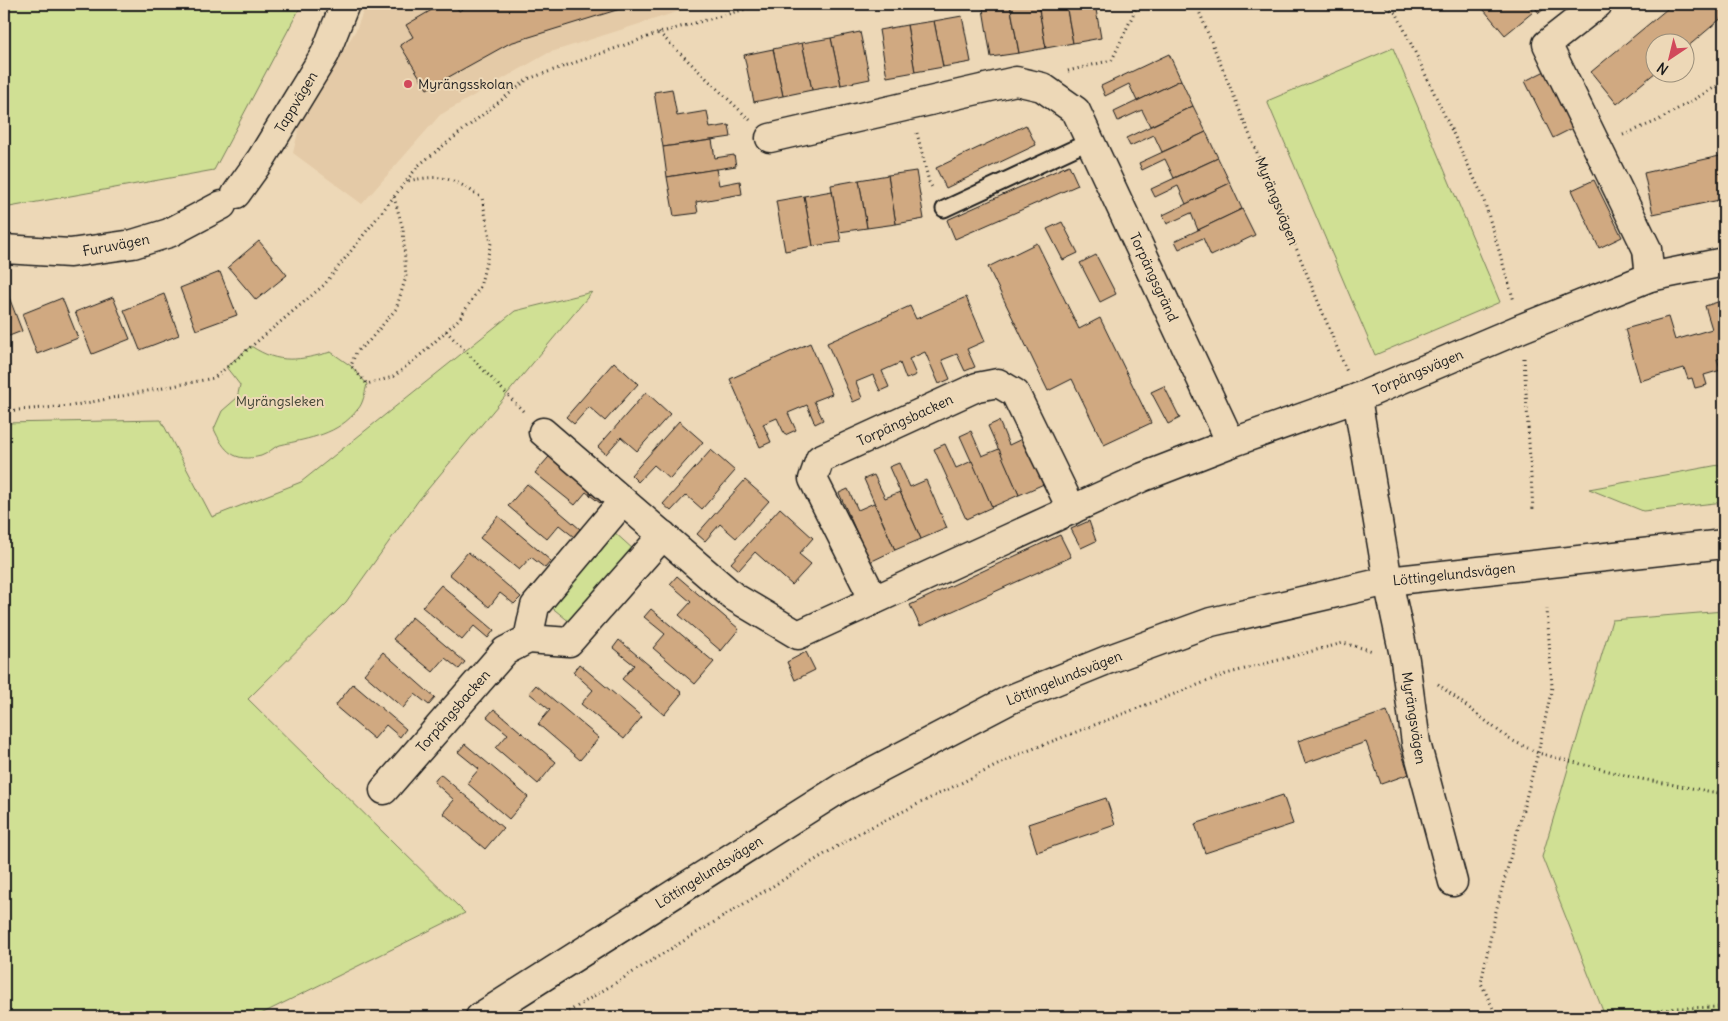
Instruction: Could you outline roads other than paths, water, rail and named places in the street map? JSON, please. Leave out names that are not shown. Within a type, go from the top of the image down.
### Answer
[{"type":"street","name":"Tappvägen","points":[[229,199],[261,159],[326,54],[345,4]]},
{"type":"street","points":[[1598,4],[1547,44],[1647,249],[1650,277]]},
{"type":"street","name":"Torpängsgränd","points":[[770,138],[1016,81],[1042,87],[1076,111],[1231,443]]},
{"type":"street","name":"Furuvägen","points":[[4,249],[70,253],[133,244],[169,233],[229,199]]},
{"type":"street","name":"Torpängsvägen","points":[[1388,581],[1357,398],[1522,328],[1650,277],[1724,262]]},
{"type":"street","name":"Torpängsbacken","points":[[874,600],[813,478],[820,459],[977,387],[998,383],[1016,393],[1072,510]]},
{"type":"street","points":[[543,432],[734,597],[798,635],[1143,477],[1357,398]]},
{"type":"street","points":[[528,640],[535,606],[623,501]]},
{"type":"street","name":"Torpängsbacken","points":[[384,790],[505,651],[528,640],[570,642],[662,535]]},
{"type":"street","name":"Löttingelundsvägen","points":[[480,1017],[841,788],[1012,699],[1107,660],[1211,622],[1388,581],[1724,544]]},
{"type":"street","name":"Myrängsvägen","points":[[1388,581],[1405,660],[1416,743],[1454,882]]},
{"type":"lane","points":[[944,209],[1090,140]]},
{"type":"place","name":"Myrängsskolan","points":[[408,84]]},
{"type":"park label","name":"Myrängsleken","points":[[280,401]]}]
